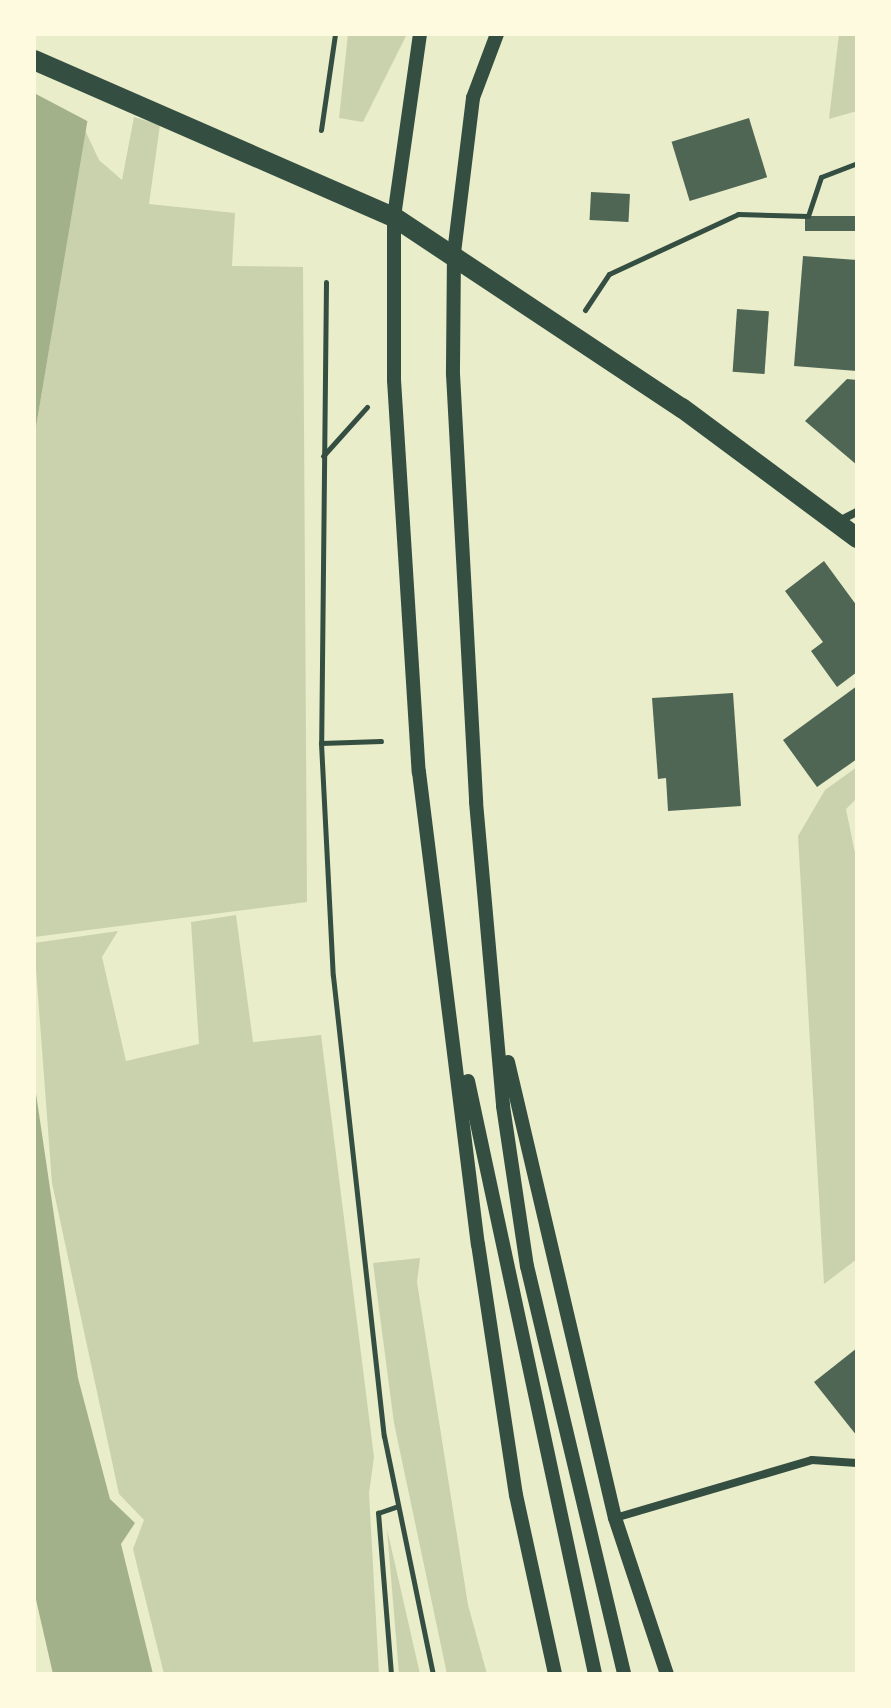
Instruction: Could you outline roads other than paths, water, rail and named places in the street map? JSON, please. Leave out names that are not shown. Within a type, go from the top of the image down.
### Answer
[{"type":"main road","points":[[34,60],[296,177],[394,217],[454,252],[571,332],[857,538]]},
{"type":"street","points":[[420,34],[394,217],[394,380],[419,772],[497,1369],[555,1674]]},
{"type":"street","points":[[497,34],[473,98],[454,252],[463,616],[501,1030],[503,1106],[527,1266],[624,1674]]},
{"type":"street","points":[[837,522],[857,512]]},
{"type":"street","points":[[448,978],[550,1486],[595,1674]]},
{"type":"street","points":[[501,1030],[615,1518],[667,1674]]},
{"type":"street","points":[[615,1518],[812,1460],[857,1463]]}]
